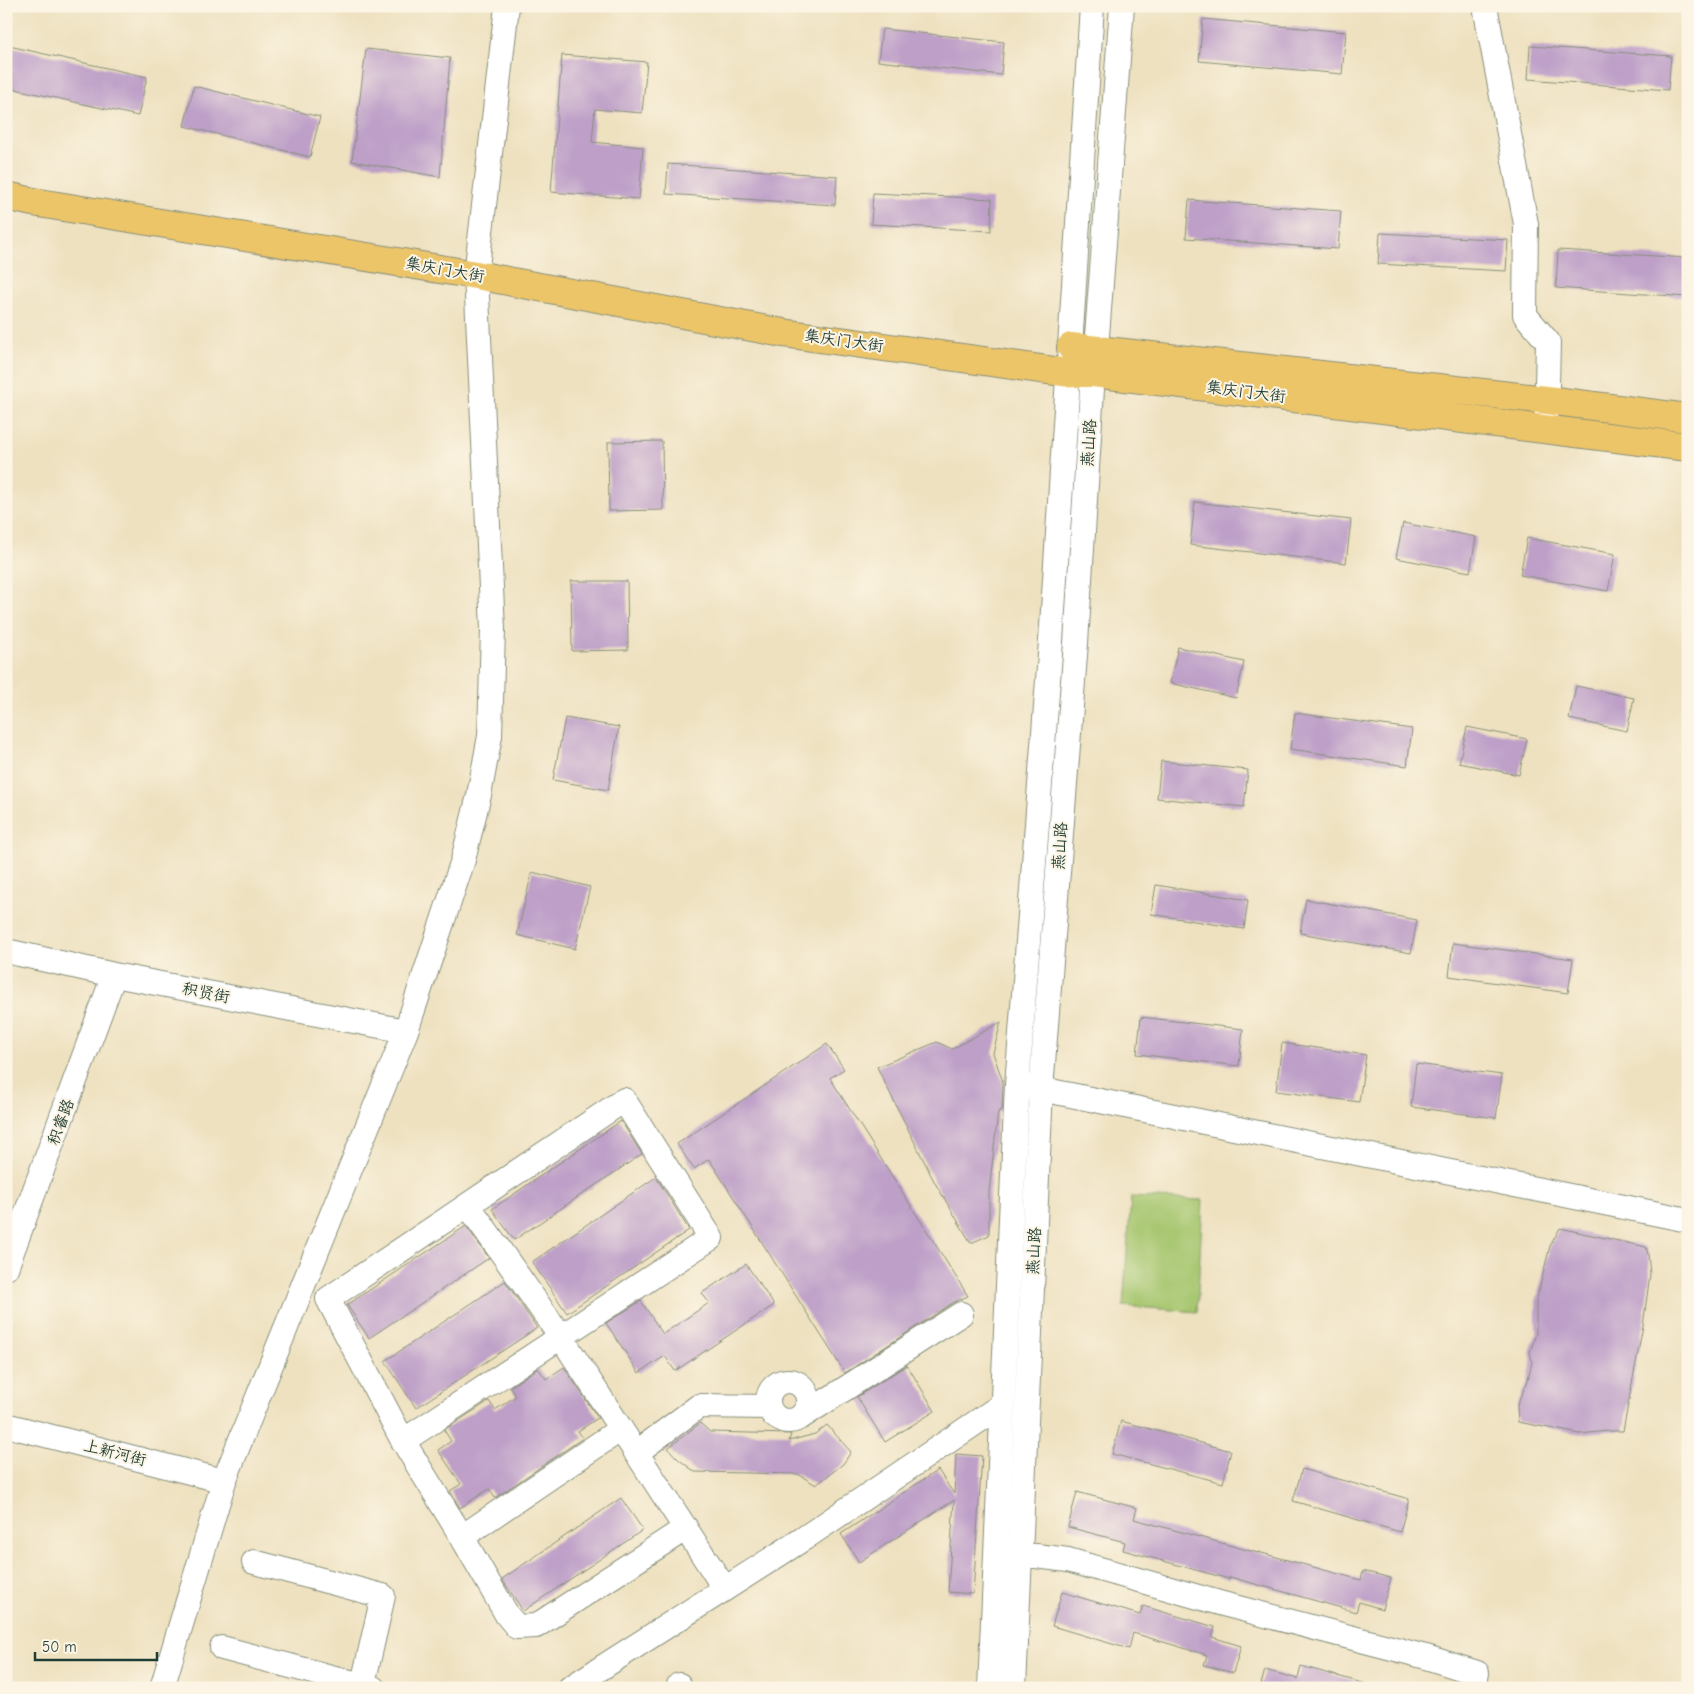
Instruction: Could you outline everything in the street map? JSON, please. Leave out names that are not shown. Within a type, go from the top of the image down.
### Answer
[{"type":"main road","name":"集庆门大街","points":[[6,196],[476,275],[784,333],[1547,400],[1688,418]]},
{"type":"main road","name":"集庆门大街","points":[[1082,360],[1546,430],[1688,447]]},
{"type":"street","points":[[162,1688],[224,1481],[406,1031],[463,860],[479,795],[490,736],[493,629],[476,275],[508,6]]},
{"type":"street","name":"燕山路","points":[[1014,1688],[1041,1089],[1076,643],[1092,6]]},
{"type":"street","name":"燕山路","points":[[990,1688],[1017,1085],[1051,641],[1122,6]]},
{"type":"street","points":[[1485,6],[1526,224],[1525,315],[1548,342],[1546,430]]},
{"type":"street","name":"积贤街","points":[[6,951],[114,975],[406,1031]]},
{"type":"street","name":"积睿路","points":[[6,1268],[114,975]]},
{"type":"street","points":[[1017,1085],[1688,1220]]},
{"type":"street","points":[[403,1442],[711,1238],[624,1100],[328,1299],[403,1442],[462,1537],[507,1616],[517,1627],[536,1626],[686,1528]]},
{"type":"street","points":[[468,1205],[561,1337],[726,1589]]},
{"type":"street","points":[[801,1416],[808,1406],[807,1392],[798,1382],[791,1380],[778,1383],[772,1388],[767,1400],[771,1413],[782,1420],[789,1421],[801,1416],[960,1314]]},
{"type":"street","points":[[570,1688],[803,1539],[1002,1405]]},
{"type":"street","points":[[636,1452],[699,1406],[768,1407]]},
{"type":"street","name":"上新河街","points":[[6,1425],[224,1481]]},
{"type":"street","points":[[462,1537],[621,1429]]},
{"type":"street","points":[[1020,1554],[1068,1560],[1223,1604],[1426,1657],[1477,1673],[1474,1688]]},
{"type":"street","points":[[222,1648],[366,1687],[384,1596],[254,1562]]},
{"type":"green space","points":[[1131,1197],[1203,1200],[1197,1312],[1123,1306]]},
{"type":"building","points":[[1203,19],[1346,32],[1342,74],[1199,61]]},
{"type":"building","points":[[882,29],[1004,42],[1001,75],[878,61]]},
{"type":"building","points":[[9,46],[147,77],[138,116],[6,87],[6,57]]},
{"type":"building","points":[[1530,46],[1671,56],[1668,90],[1528,79]]},
{"type":"building","points":[[366,49],[450,58],[440,177],[352,161]]},
{"type":"building","points":[[562,55],[647,62],[642,113],[595,109],[592,142],[643,147],[639,199],[551,192]]},
{"type":"building","points":[[194,86],[320,117],[310,157],[184,126]]},
{"type":"building","points":[[668,164],[837,176],[835,205],[666,194]]},
{"type":"building","points":[[873,193],[992,199],[991,231],[871,224]]},
{"type":"building","points":[[1189,200],[1341,211],[1338,249],[1186,238]]},
{"type":"building","points":[[1380,233],[1508,240],[1506,271],[1378,264]]},
{"type":"building","points":[[1558,250],[1688,258],[1688,297],[1556,288]]},
{"type":"building","points":[[662,441],[663,510],[609,511],[608,442]]},
{"type":"building","points":[[1195,502],[1351,520],[1346,563],[1190,545]]},
{"type":"building","points":[[1403,523],[1476,537],[1470,572],[1396,558]]},
{"type":"building","points":[[1527,538],[1615,554],[1608,591],[1520,575]]},
{"type":"building","points":[[571,581],[627,581],[628,650],[572,651]]},
{"type":"building","points":[[1178,647],[1244,662],[1236,698],[1170,683]]},
{"type":"building","points":[[1576,686],[1634,698],[1627,731],[1569,719]]},
{"type":"building","points":[[1295,713],[1412,729],[1407,766],[1290,749]]},
{"type":"building","points":[[565,718],[619,727],[608,790],[553,780]]},
{"type":"building","points":[[1467,727],[1527,739],[1519,775],[1459,763]]},
{"type":"building","points":[[1161,761],[1248,770],[1244,807],[1157,798]]},
{"type":"building","points":[[532,872],[590,887],[575,949],[517,935]]},
{"type":"building","points":[[1156,885],[1248,900],[1244,929],[1151,914]]},
{"type":"building","points":[[1306,899],[1417,920],[1411,953],[1300,933]]},
{"type":"building","points":[[1453,943],[1573,959],[1568,993],[1449,976]]},
{"type":"building","points":[[1141,1017],[1243,1029],[1239,1066],[1137,1054]]},
{"type":"building","points":[[1001,1022],[993,1053],[1003,1082],[1002,1110],[998,1112],[989,1192],[989,1235],[971,1243],[935,1183],[877,1067],[937,1042],[952,1049]]},
{"type":"building","points":[[1282,1043],[1366,1055],[1359,1102],[1276,1091]]},
{"type":"building","points":[[827,1044],[844,1069],[830,1078],[968,1296],[954,1302],[845,1373],[709,1159],[694,1169],[677,1144]]},
{"type":"building","points":[[1416,1064],[1502,1075],[1496,1118],[1411,1107]]},
{"type":"building","points":[[621,1121],[642,1154],[514,1240],[492,1209]]},
{"type":"building","points":[[656,1177],[689,1230],[567,1313],[532,1262]]},
{"type":"building","points":[[466,1226],[489,1258],[369,1338],[347,1305]]},
{"type":"building","points":[[1560,1228],[1646,1247],[1650,1274],[1643,1326],[1623,1431],[1580,1434],[1518,1422],[1517,1404],[1527,1383],[1532,1362],[1530,1352],[1536,1334],[1536,1302],[1550,1246]]},
{"type":"building","points":[[746,1264],[774,1305],[675,1371],[665,1356],[639,1373],[606,1323],[641,1301],[663,1334],[709,1303],[702,1293]]},
{"type":"building","points":[[505,1281],[537,1328],[416,1408],[385,1361]]},
{"type":"building","points":[[907,1365],[935,1411],[885,1442],[857,1397]]},
{"type":"building","points":[[564,1367],[598,1418],[578,1431],[583,1438],[495,1498],[489,1489],[460,1508],[450,1491],[461,1484],[438,1450],[451,1441],[444,1430],[489,1401],[495,1410],[516,1396],[510,1387],[538,1368],[546,1379]]},
{"type":"building","points":[[1121,1421],[1231,1451],[1223,1483],[1112,1454]]},
{"type":"building","points":[[700,1423],[710,1432],[791,1434],[789,1441],[815,1434],[827,1425],[851,1452],[843,1464],[816,1485],[798,1474],[695,1472],[668,1448]]},
{"type":"building","points":[[956,1454],[982,1456],[973,1594],[948,1592],[954,1500],[859,1562],[841,1534],[938,1470],[954,1494]]},
{"type":"building","points":[[1302,1469],[1409,1499],[1400,1532],[1293,1501]]},
{"type":"building","points":[[1077,1492],[1137,1508],[1134,1519],[1258,1553],[1361,1580],[1363,1571],[1391,1578],[1382,1609],[1359,1602],[1356,1612],[1123,1550],[1125,1542],[1068,1527]]},
{"type":"building","points":[[621,1498],[643,1530],[523,1611],[502,1579]]},
{"type":"building","points":[[1062,1592],[1140,1615],[1143,1606],[1215,1627],[1212,1637],[1241,1646],[1233,1673],[1204,1665],[1207,1655],[1133,1633],[1129,1649],[1052,1626]]},
{"type":"building","points":[[1301,1666],[1366,1684],[1365,1688],[1260,1688],[1265,1670],[1298,1679]]}]
